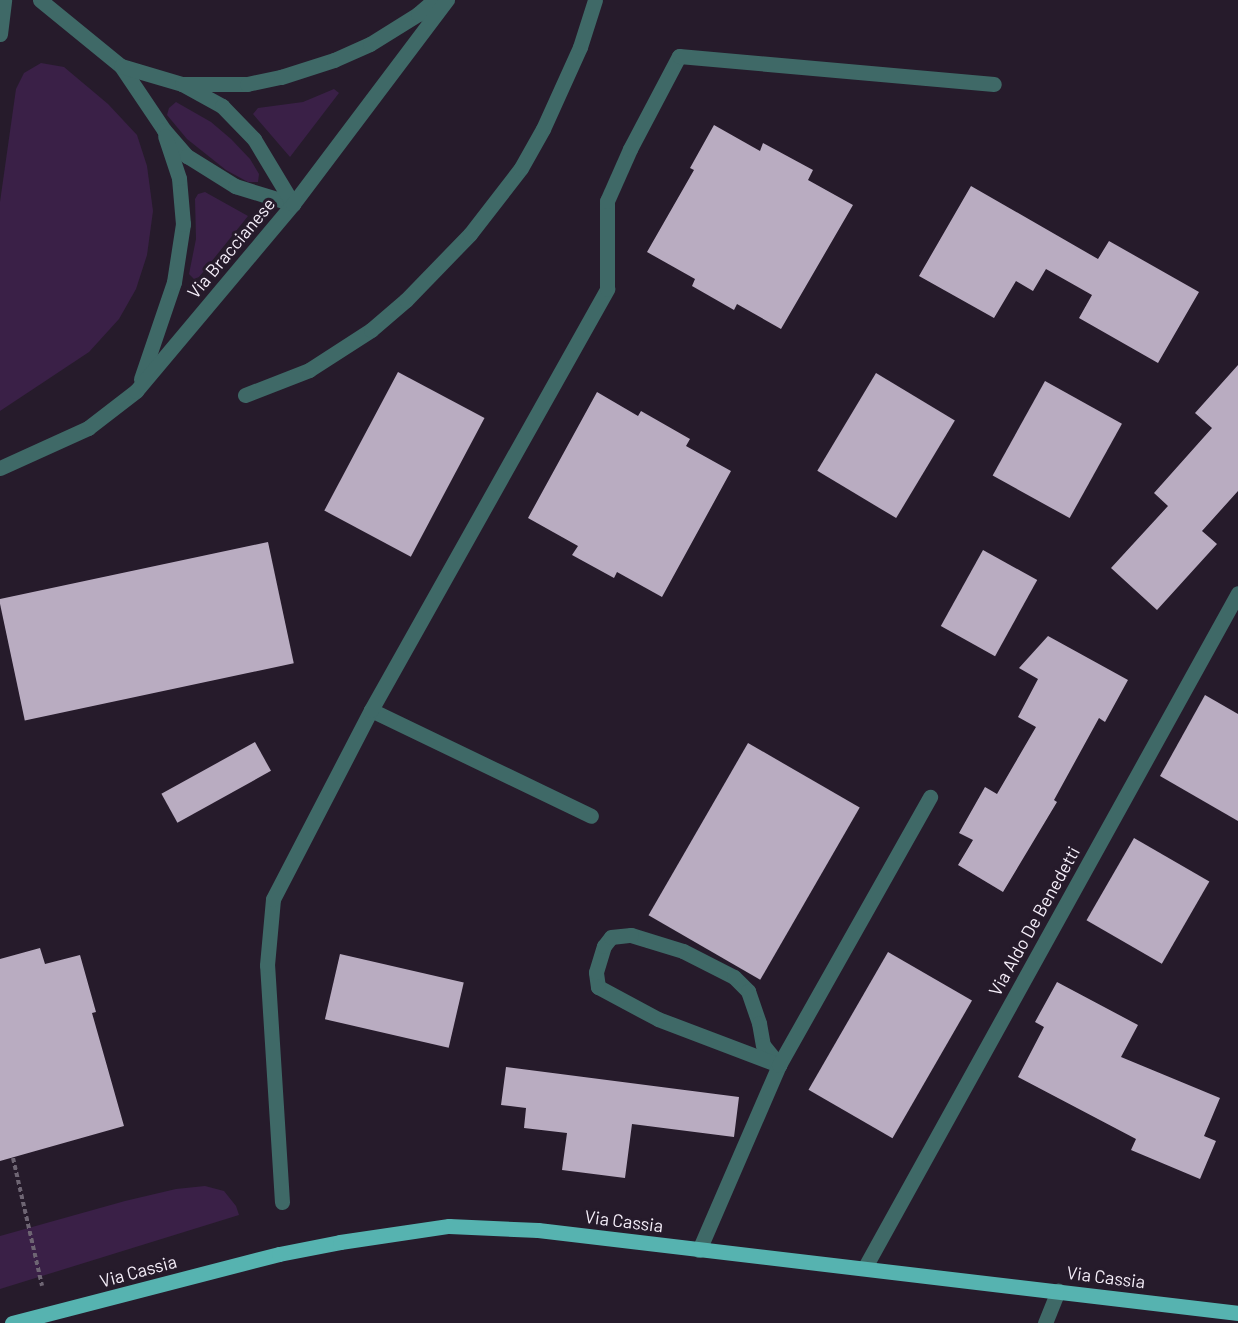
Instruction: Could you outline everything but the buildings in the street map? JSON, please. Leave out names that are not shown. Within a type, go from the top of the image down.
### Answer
[{"type":"main road","name":"Via Cassia","points":[[12,1323],[279,1254],[340,1242],[449,1226],[538,1230],[1238,1313]]},
{"type":"street","points":[[0,34],[4,0]]},
{"type":"street","points":[[40,0],[121,66],[164,130],[187,156],[235,186],[293,204]]},
{"type":"street","points":[[182,84],[247,84],[334,60],[370,44],[418,14],[434,0]]},
{"type":"street","name":"Via Braccianese","points":[[0,468],[88,428],[136,391],[293,204],[447,0]]},
{"type":"street","points":[[245,395],[309,370],[363,336],[406,300],[470,234],[520,168],[543,129],[575,58],[595,0]]},
{"type":"street","points":[[282,1202],[267,965],[273,899],[371,710],[607,289],[607,201],[630,149],[679,56],[994,84]]},
{"type":"street","points":[[121,66],[182,84],[222,106],[238,119],[254,139],[293,204]]},
{"type":"street","points":[[136,391],[164,317],[181,240],[183,201],[179,178],[164,130]]},
{"type":"street","name":"Via Aldo De Benedetti","points":[[865,1267],[1238,593]]},
{"type":"street","points":[[371,710],[591,816]]},
{"type":"street","points":[[699,1250],[779,1065],[930,798]]},
{"type":"street","points":[[632,935],[682,951],[734,977],[748,991],[759,1023],[763,1045],[779,1065],[658,1019],[598,987],[596,972],[604,946],[611,937],[632,935]]},
{"type":"street","points":[[1045,1323],[1058,1290]]},
{"type":"path","points":[[13,1158],[49,1314]]},
{"type":"shaded area","points":[[41,63],[64,67],[108,104],[137,135],[147,166],[153,211],[147,255],[136,289],[119,319],[89,352],[0,411],[0,202],[16,89],[24,73]]},
{"type":"shaded area","points":[[334,89],[339,93],[290,157],[253,114],[258,108],[303,102]]},
{"type":"shaded area","points":[[176,102],[211,122],[231,139],[250,159],[259,174],[258,182],[248,182],[226,170],[187,139],[167,115],[169,108]]},
{"type":"shaded area","points":[[205,192],[248,216],[199,277],[194,279],[189,274],[196,239],[195,199],[198,194]]},
{"type":"shaded area","points":[[205,1186],[224,1191],[236,1206],[239,1215],[0,1289],[0,1236],[125,1201],[176,1189]]}]
